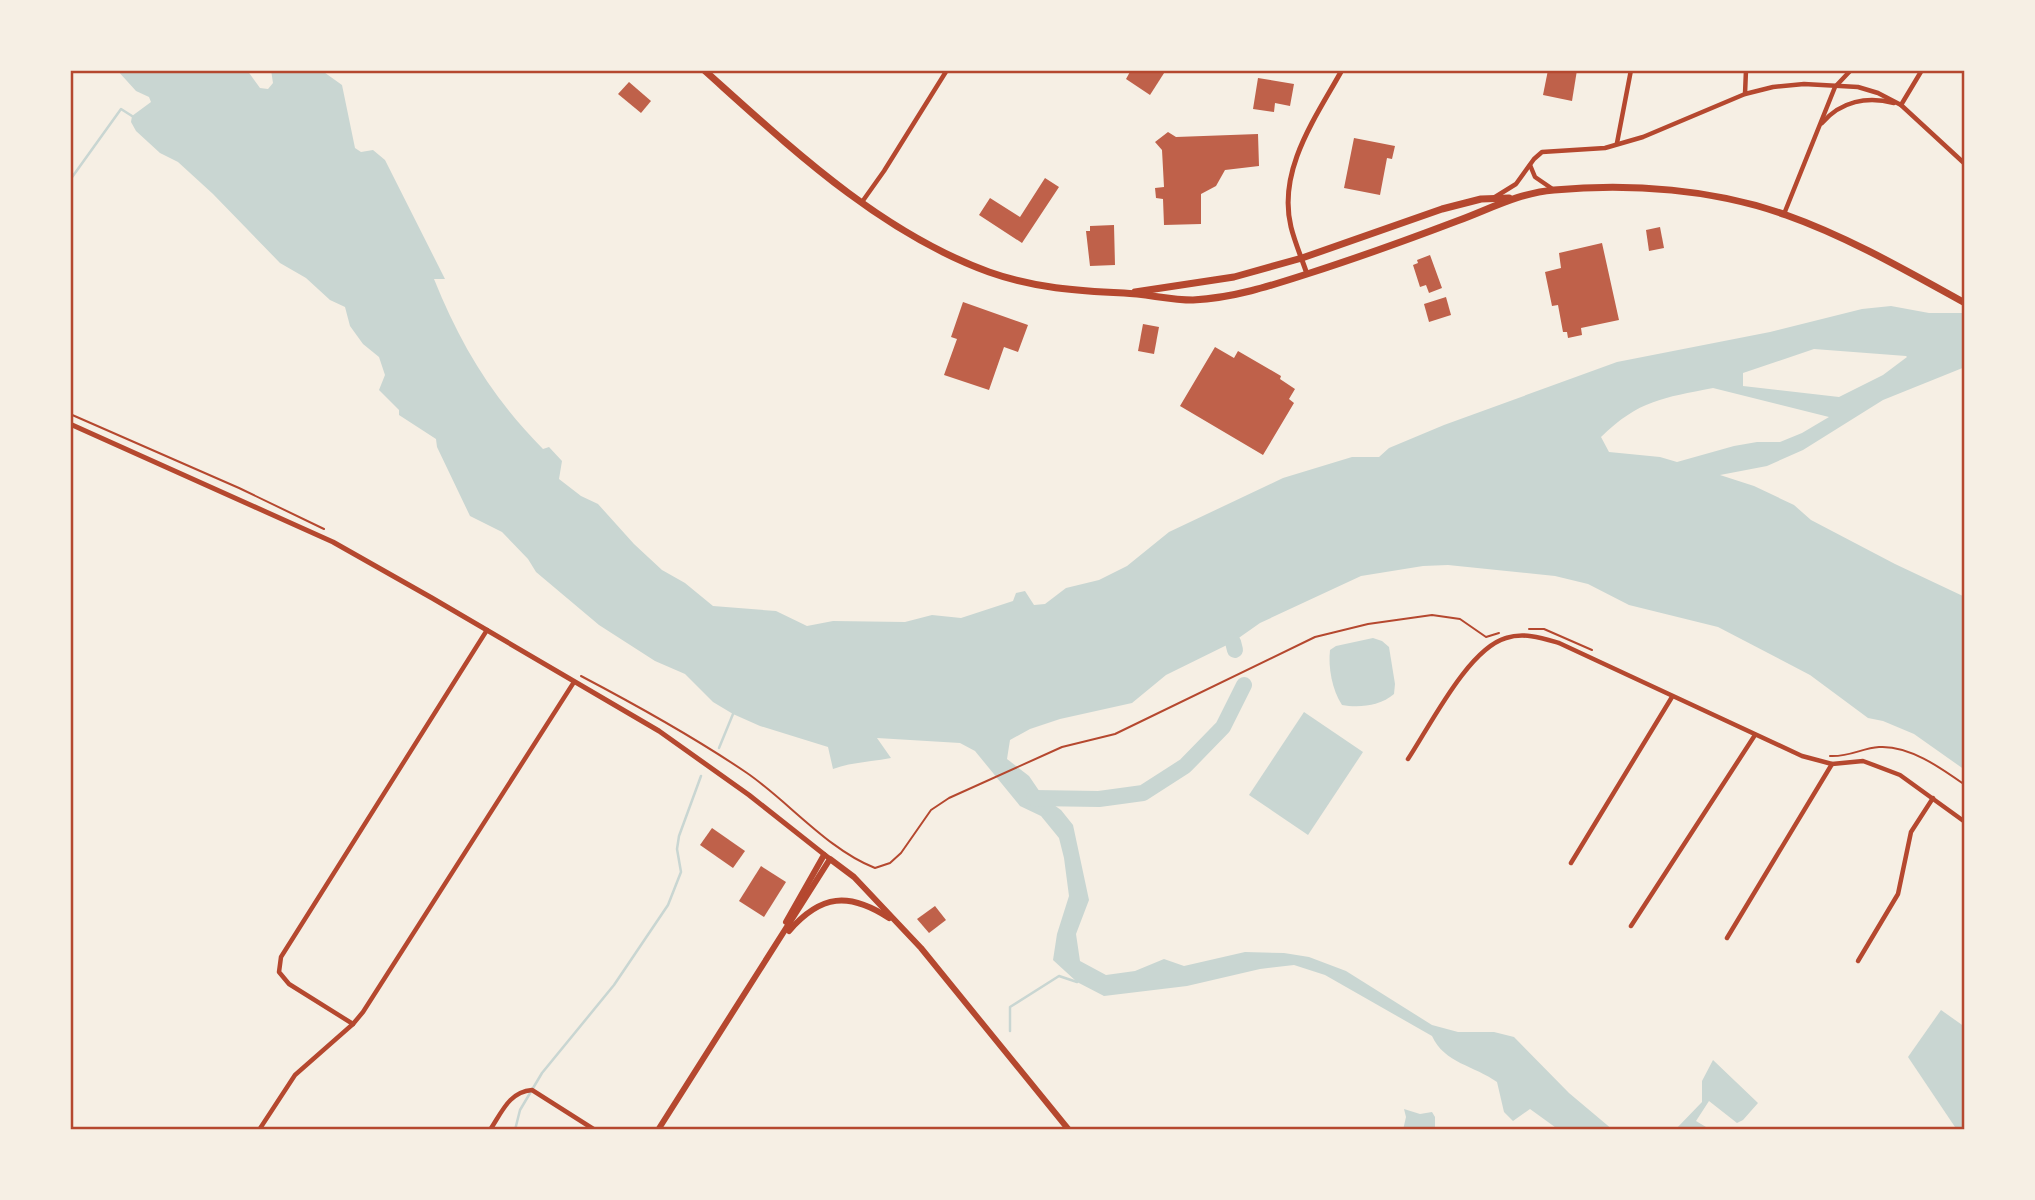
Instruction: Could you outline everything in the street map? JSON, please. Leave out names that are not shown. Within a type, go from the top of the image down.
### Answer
[{"type":"main road","points":[[704,70],[834,182],[911,236],[989,272],[1073,292],[1128,293],[1190,300],[1245,293],[1454,222],[1510,198]]},
{"type":"main road","points":[[1128,293],[1234,278],[1302,258],[1441,209],[1494,198],[1510,198],[1554,190],[1666,190],[1720,198],[1784,214],[1886,260],[1965,303]]},
{"type":"main road","points":[[773,953],[827,857],[854,877],[921,948],[1069,1130]]},
{"type":"main road","points":[[658,1130],[773,953],[791,928],[811,911],[831,901],[859,902],[900,926]]},
{"type":"street","points":[[862,201],[947,70]]},
{"type":"street","points":[[1307,274],[1291,226],[1291,175],[1303,142],[1342,70]]},
{"type":"street","points":[[1617,143],[1631,70]]},
{"type":"street","points":[[1745,94],[1746,70]]},
{"type":"street","points":[[1784,214],[1835,86],[1850,70]]},
{"type":"street","points":[[1901,105],[1922,70]]},
{"type":"street","points":[[1494,198],[1516,184],[1542,152],[1587,150],[1643,137],[1745,94],[1773,87],[1804,84],[1858,86],[1878,93],[1901,105],[1965,164]]},
{"type":"street","points":[[1818,128],[1836,111],[1854,102],[1880,100],[1901,105]]},
{"type":"street","points":[[1530,164],[1535,177],[1554,190]]},
{"type":"street","points":[[70,424],[333,542],[487,630],[680,746],[749,795],[827,857]]},
{"type":"street","points":[[353,1024],[289,984],[279,972],[281,957],[487,630]]},
{"type":"street","points":[[1408,759],[1474,659],[1492,644],[1506,638],[1538,636],[1559,643],[1802,756],[1832,764],[1863,761],[1899,775],[1965,822]]},
{"type":"street","points":[[259,1130],[295,1075],[353,1024],[383,983],[573,682]]},
{"type":"street","points":[[1572,863],[1672,697]]},
{"type":"street","points":[[1630,926],[1755,735]]},
{"type":"street","points":[[1727,938],[1832,764]]},
{"type":"street","points":[[1858,961],[1898,894],[1911,832],[1933,798]]},
{"type":"street","points":[[490,1130],[511,1097],[522,1091],[532,1090],[595,1130]]},
{"type":"path","points":[[1871,749],[1900,748],[1965,785]]},
{"type":"path","points":[[974,787],[1036,759]]},
{"type":"shaded area","points":[[117,70],[247,70],[260,88],[268,89],[273,83],[271,70],[321,70],[342,85],[355,148],[361,152],[373,150],[385,160],[445,279],[434,279],[467,348],[493,390],[525,430],[543,449],[549,447],[562,461],[559,479],[581,496],[598,504],[662,570],[685,583],[713,606],[776,611],[807,626],[833,621],[905,622],[932,615],[961,618],[1013,601],[1016,593],[1025,591],[1034,605],[1045,604],[1066,588],[1099,580],[1127,566],[1169,532],[1283,478],[1352,457],[1379,457],[1389,448],[1444,425],[1617,362],[1770,332],[1862,309],[1891,306],[1929,313],[1965,313],[1965,367],[1883,400],[1803,450],[1767,466],[1720,475],[1754,486],[1794,505],[1811,520],[1965,597],[1965,770],[1914,734],[1868,718],[1810,675],[1718,627],[1629,605],[1588,584],[1555,576],[1448,565],[1423,566],[1361,576],[1260,623],[1233,642],[1166,675],[1132,703],[1060,719],[1030,729],[1010,740],[1007,759],[1029,776],[1044,798],[1061,810],[1073,825],[1089,900],[1076,934],[1080,961],[1106,975],[1135,971],[1164,959],[1184,966],[1245,952],[1309,957],[1346,971],[1432,1025],[1458,1032],[1494,1032],[1514,1037],[1569,1093],[1613,1130],[1559,1130],[1530,1109],[1513,1121],[1504,1112],[1497,1082],[1452,1058],[1437,1045],[1432,1036],[1325,975],[1294,965],[1260,969],[1187,986],[1104,996],[1077,982],[1053,960],[1057,934],[1069,896],[1059,838],[1041,816],[1020,806],[975,751],[960,743],[877,738],[891,758],[833,769],[828,747],[760,726],[733,714],[713,702],[685,674],[655,661],[599,625],[536,572],[528,559],[502,532],[470,516],[437,447],[436,439],[399,415],[399,410],[379,390],[385,375],[379,357],[363,344],[350,326],[345,307],[330,300],[306,278],[280,263],[213,194],[178,162],[160,153],[136,131],[131,122],[132,116],[151,102],[149,97],[136,91]],"holes":[[[1814,349],[1906,356],[1907,357],[1883,375],[1839,397],[1743,386],[1743,373]],[[1713,388],[1829,417],[1780,442],[1734,446],[1677,462],[1660,457],[1609,452],[1601,437],[1628,415],[1652,402]]]},
{"type":"shaded area","points":[[1373,638],[1389,647],[1394,694],[1369,705],[1342,705],[1332,678],[1330,650],[1336,646]]},
{"type":"shaded area","points":[[1304,712],[1363,752],[1308,835],[1249,795]]},
{"type":"shaded area","points":[[1941,1010],[1965,1027],[1965,1130],[1957,1130],[1908,1057]]},
{"type":"shaded area","points":[[1713,1060],[1758,1103],[1737,1123],[1709,1101],[1696,1121],[1711,1130],[1675,1130],[1702,1102],[1702,1081]]},
{"type":"shaded area","points":[[1404,1109],[1420,1114],[1432,1112],[1435,1117],[1435,1130],[1403,1130],[1406,1117]]},
{"type":"building","points":[[1131,70],[1166,70],[1150,95],[1126,79]]},
{"type":"building","points":[[1548,70],[1577,70],[1572,101],[1543,95]]},
{"type":"building","points":[[1258,78],[1294,84],[1290,106],[1275,103],[1274,112],[1253,109]]},
{"type":"building","points":[[629,82],[651,101],[641,113],[618,94]]},
{"type":"building","points":[[1168,132],[1176,137],[1258,134],[1259,166],[1225,170],[1216,186],[1201,194],[1201,224],[1164,225],[1163,199],[1156,198],[1155,188],[1164,187],[1162,150],[1155,142]]},
{"type":"building","points":[[1354,138],[1395,146],[1392,159],[1387,158],[1380,195],[1344,188]]},
{"type":"building","points":[[1045,178],[1059,187],[1022,243],[979,215],[990,198],[1020,217]]},
{"type":"building","points":[[1114,225],[1115,265],[1090,266],[1086,231],[1090,231],[1090,226]]},
{"type":"building","points":[[1660,227],[1664,248],[1649,251],[1646,230]]},
{"type":"building","points":[[1602,243],[1619,320],[1581,328],[1582,335],[1568,338],[1567,332],[1563,332],[1558,305],[1552,306],[1545,272],[1561,268],[1559,253]]},
{"type":"building","points":[[1430,255],[1442,288],[1429,293],[1426,285],[1420,287],[1413,265],[1418,263],[1417,260]]},
{"type":"building","points":[[1446,297],[1451,315],[1429,322],[1424,304]]},
{"type":"building","points":[[963,302],[1028,325],[1018,352],[1004,347],[989,390],[944,375],[957,339],[951,337]]},
{"type":"building","points":[[1143,324],[1159,327],[1154,354],[1138,351]]},
{"type":"building","points":[[1215,347],[1234,358],[1238,351],[1281,376],[1280,379],[1295,389],[1289,399],[1294,403],[1263,455],[1180,406]]},
{"type":"building","points":[[712,828],[745,851],[733,868],[700,845]]},
{"type":"building","points":[[761,866],[786,882],[764,917],[739,901]]},
{"type":"building","points":[[935,906],[946,920],[929,933],[917,919]]},
{"type":"waterway","points":[[70,180],[121,109],[132,116]]},
{"type":"waterway","points":[[1233,642],[1235,650]]},
{"type":"waterway","points":[[1034,798],[1099,799],[1143,793],[1185,766],[1223,727],[1244,685]]},
{"type":"waterway","points":[[719,748],[733,714]]},
{"type":"waterway","points":[[515,1130],[520,1110],[542,1073],[614,985],[668,905],[681,872],[677,849],[679,836],[701,776]]},
{"type":"waterway","points":[[1010,1031],[1010,1007],[1059,976],[1077,982]]}]
